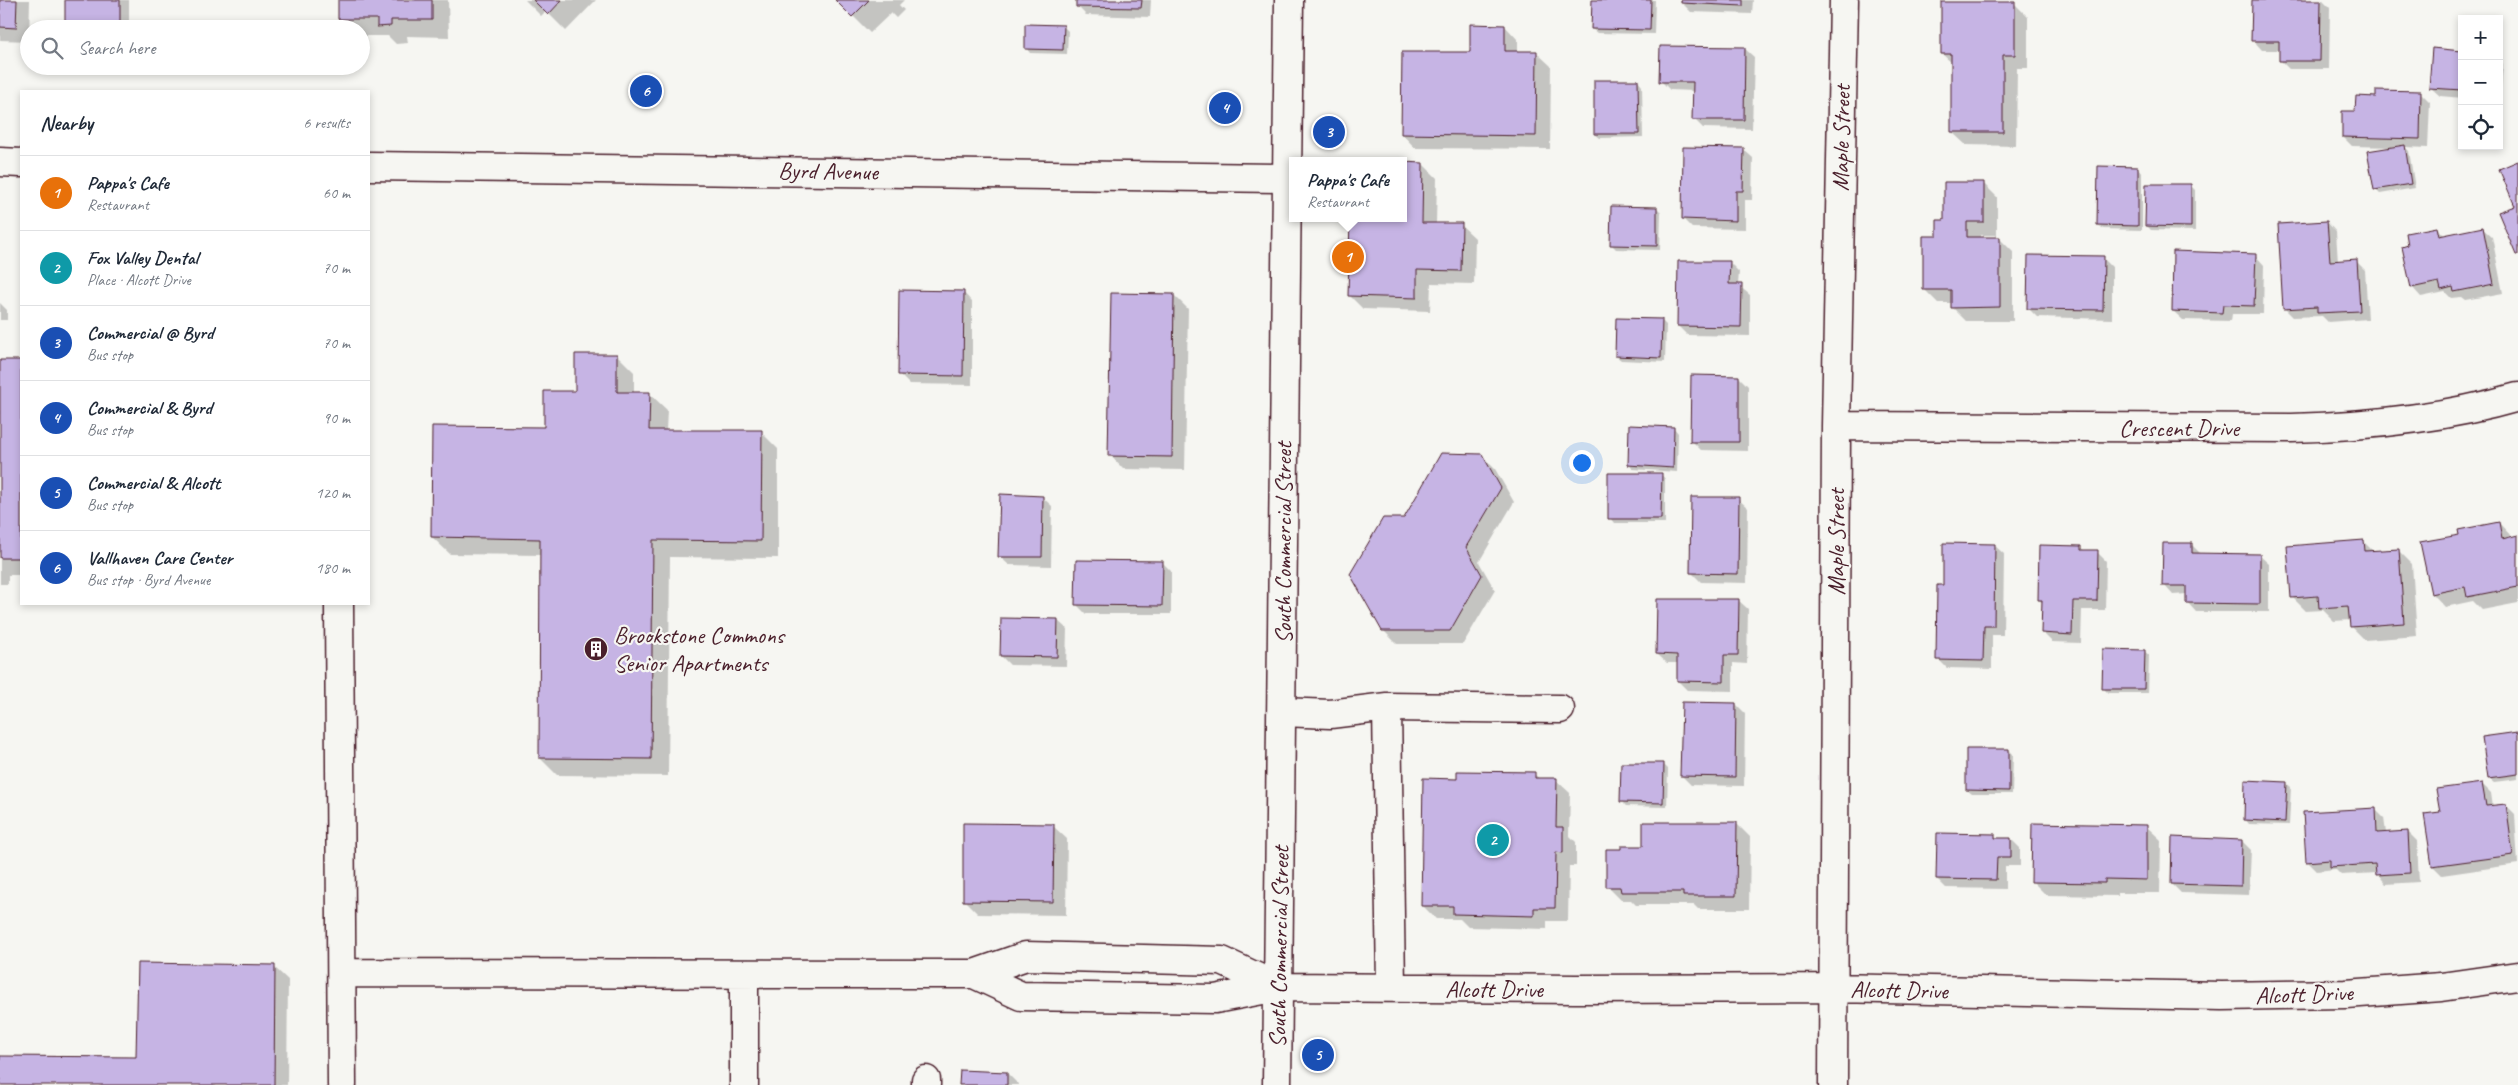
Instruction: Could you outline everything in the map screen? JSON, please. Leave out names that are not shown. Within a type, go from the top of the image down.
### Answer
[{"type":"street","name":"South Commercial Street","points":[[1277,1085],[1289,0]]},
{"type":"street","name":"Maple Street","points":[[1833,1085],[1836,426],[1844,0]]},
{"type":"street","points":[[0,162],[20,163]]},
{"type":"street","name":"Byrd Avenue","points":[[370,166],[1287,178]]},
{"type":"street","name":"Crescent Drive","points":[[1836,426],[2273,428],[2359,426],[2432,415],[2518,396]]},
{"type":"street","points":[[340,605],[342,1085]]},
{"type":"street","points":[[1282,712],[1330,714],[1387,707],[1560,709]]},
{"type":"street","points":[[1387,707],[1392,988]]},
{"type":"street","points":[[342,973],[974,974],[1026,956],[1222,961],[1278,987]]},
{"type":"street","points":[[744,974],[744,1085]]},
{"type":"street","points":[[974,974],[1021,996],[1215,999],[1278,987]]},
{"type":"street","name":"Alcott Drive","points":[[1278,987],[1834,988],[2222,996],[2346,994],[2441,987],[2518,976]]},
{"type":"building","points":[[0,0],[17,0],[16,28],[0,27]]},
{"type":"building","points":[[65,0],[120,0],[120,20],[65,20]]},
{"type":"building","points":[[338,0],[432,0],[432,20],[391,20],[391,26],[377,27],[377,19],[338,19]]},
{"type":"building","points":[[533,0],[562,0],[548,15]]},
{"type":"building","points":[[835,0],[869,0],[852,17]]},
{"type":"building","points":[[1076,0],[1142,0],[1141,8],[1076,7]]},
{"type":"building","points":[[1592,0],[1651,0],[1650,30],[1591,29]]},
{"type":"building","points":[[1681,0],[1743,0],[1743,6],[1681,3]]},
{"type":"building","points":[[2252,0],[2321,0],[2320,61],[2279,61],[2279,41],[2251,41]]},
{"type":"building","points":[[1941,2],[2015,2],[2015,55],[2003,55],[2003,132],[1951,132],[1951,54],[1941,54]]},
{"type":"building","points":[[1025,24],[1064,25],[1063,50],[1025,49]]},
{"type":"building","points":[[1470,24],[1505,25],[1505,51],[1537,51],[1536,136],[1401,134],[1402,52],[1470,52]]},
{"type":"building","points":[[1660,46],[1745,47],[1744,120],[1692,120],[1693,82],[1659,82]]},
{"type":"building","points":[[2432,48],[2458,51],[2458,90],[2429,88]]},
{"type":"building","points":[[1594,80],[1638,80],[1639,134],[1594,134]]},
{"type":"building","points":[[2376,90],[2421,91],[2420,139],[2342,137],[2342,111],[2355,111],[2356,96],[2376,97]]},
{"type":"building","points":[[2405,145],[2411,184],[2374,190],[2367,151]]},
{"type":"building","points":[[1683,147],[1744,148],[1743,191],[1736,191],[1736,221],[1682,219]]},
{"type":"building","points":[[2518,161],[2518,255],[2516,255],[2498,212],[2515,206],[2499,169]]},
{"type":"building","points":[[1407,162],[1423,163],[1422,223],[1462,223],[1461,271],[1417,270],[1417,298],[1348,296],[1350,222],[1407,222]]},
{"type":"building","points":[[2098,166],[2138,167],[2138,226],[2097,225]]},
{"type":"building","points":[[1944,182],[1984,182],[1984,222],[1967,222],[1967,237],[2000,237],[2000,307],[1951,308],[1951,290],[1923,290],[1923,236],[1937,236],[1937,220],[1944,220]]},
{"type":"building","points":[[2146,184],[2191,184],[2191,227],[2145,226]]},
{"type":"building","points":[[1611,206],[1657,207],[1657,246],[1610,245]]},
{"type":"building","points":[[2327,221],[2330,261],[2357,259],[2360,311],[2317,313],[2317,307],[2283,309],[2278,224]]},
{"type":"building","points":[[2437,227],[2439,236],[2483,227],[2494,284],[2454,292],[2453,287],[2441,290],[2439,282],[2411,288],[2402,247],[2408,245],[2406,233]]},
{"type":"building","points":[[2173,251],[2256,254],[2254,306],[2223,305],[2222,313],[2172,311]]},
{"type":"building","points":[[2028,255],[2104,256],[2103,310],[2027,309]]},
{"type":"building","points":[[1678,261],[1730,261],[1729,284],[1742,284],[1741,327],[1677,326]]},
{"type":"building","points":[[899,290],[964,291],[963,376],[898,375]]},
{"type":"building","points":[[1111,293],[1174,294],[1172,457],[1108,456]]},
{"type":"building","points":[[1616,318],[1662,319],[1661,358],[1615,356]]},
{"type":"building","name":"Brookstone Commons Senior Apartments","points":[[575,354],[617,354],[617,392],[650,392],[649,430],[762,430],[761,541],[653,540],[651,759],[539,758],[540,539],[431,537],[432,426],[544,427],[544,391],[575,391]]},
{"type":"building","points":[[0,360],[20,360],[20,558],[0,558]]},
{"type":"building","points":[[1691,375],[1739,376],[1739,442],[1690,442]]},
{"type":"building","points":[[1629,425],[1674,427],[1673,468],[1628,465]]},
{"type":"building","points":[[1441,453],[1482,454],[1501,488],[1466,547],[1482,575],[1450,631],[1382,631],[1350,574],[1383,518],[1404,518]]},
{"type":"building","points":[[1608,473],[1662,473],[1661,519],[1608,519]]},
{"type":"building","points":[[1000,494],[1043,496],[1042,557],[998,557]]},
{"type":"building","points":[[1691,497],[1739,497],[1738,574],[1690,573]]},
{"type":"building","points":[[2499,522],[2502,539],[2518,535],[2518,587],[2467,597],[2465,587],[2431,594],[2420,542],[2459,535],[2458,530]]},
{"type":"building","points":[[2364,540],[2365,551],[2399,549],[2404,623],[2350,627],[2348,606],[2319,608],[2318,596],[2291,598],[2287,546]]},
{"type":"building","points":[[1943,543],[1995,544],[1994,626],[1984,626],[1983,661],[1936,660],[1937,585],[1943,585]]},
{"type":"building","points":[[2163,543],[2192,543],[2192,553],[2260,554],[2260,604],[2186,603],[2186,586],[2162,586]]},
{"type":"building","points":[[2039,545],[2081,546],[2081,550],[2098,550],[2097,601],[2073,601],[2072,635],[2041,633],[2042,600],[2038,600]]},
{"type":"building","points":[[1076,560],[1163,561],[1162,606],[1075,605]]},
{"type":"building","points":[[1657,599],[1739,599],[1738,655],[1724,655],[1724,682],[1677,681],[1677,655],[1656,654]]},
{"type":"building","points":[[1001,618],[1058,619],[1057,657],[1000,656]]},
{"type":"building","points":[[2103,649],[2145,650],[2144,689],[2102,689]]},
{"type":"building","points":[[1682,702],[1736,703],[1735,777],[1680,776]]},
{"type":"building","points":[[2518,732],[2518,774],[2488,778],[2482,737]]},
{"type":"building","points":[[1966,749],[2009,749],[2009,791],[1966,790]]},
{"type":"building","points":[[1621,763],[1664,763],[1663,803],[1620,802]]},
{"type":"building","points":[[1457,771],[1535,772],[1535,778],[1557,778],[1556,827],[1563,827],[1563,853],[1556,852],[1555,908],[1534,908],[1534,916],[1453,914],[1453,906],[1421,906],[1423,778],[1457,779]]},
{"type":"building","points":[[2245,780],[2287,782],[2285,822],[2244,820]]},
{"type":"building","points":[[2482,783],[2486,806],[2506,804],[2513,855],[2432,866],[2424,814],[2440,812],[2436,789]]},
{"type":"building","points":[[2376,808],[2377,833],[2408,831],[2410,873],[2376,875],[2375,864],[2330,867],[2330,860],[2306,862],[2303,812]]},
{"type":"building","points":[[1643,822],[1737,822],[1736,896],[1683,896],[1683,892],[1621,892],[1620,887],[1606,887],[1606,849],[1621,849],[1621,846],[1643,846]]},
{"type":"building","points":[[963,823],[1054,824],[1053,902],[963,901]]},
{"type":"building","points":[[2032,823],[2147,825],[2147,880],[2105,879],[2105,883],[2031,882]]},
{"type":"building","points":[[1937,833],[1995,834],[1995,838],[2011,838],[2011,857],[1997,857],[1996,880],[1936,879]]},
{"type":"building","points":[[2172,837],[2242,840],[2241,886],[2171,884]]},
{"type":"building","points":[[138,963],[275,965],[274,1085],[0,1085],[0,1056],[136,1057]]},
{"type":"building","points":[[960,1070],[1007,1072],[1007,1085],[959,1085]]},
{"type":"place","name":"Vallhaven Care Center","points":[[646,91]]},
{"type":"place","name":"Commercial & Byrd","points":[[1225,108]]},
{"type":"place","name":"Commercial @ Byrd","points":[[1329,132]]},
{"type":"place","name":"Pappa's Cafe","points":[[1348,257]]},
{"type":"place","name":"Brookstone Commons Senior Apartments","points":[[596,649]]},
{"type":"place","name":"Fox Valley Dental","points":[[1493,840]]},
{"type":"place","name":"Commercial & Alcott","points":[[1318,1055]]}]
